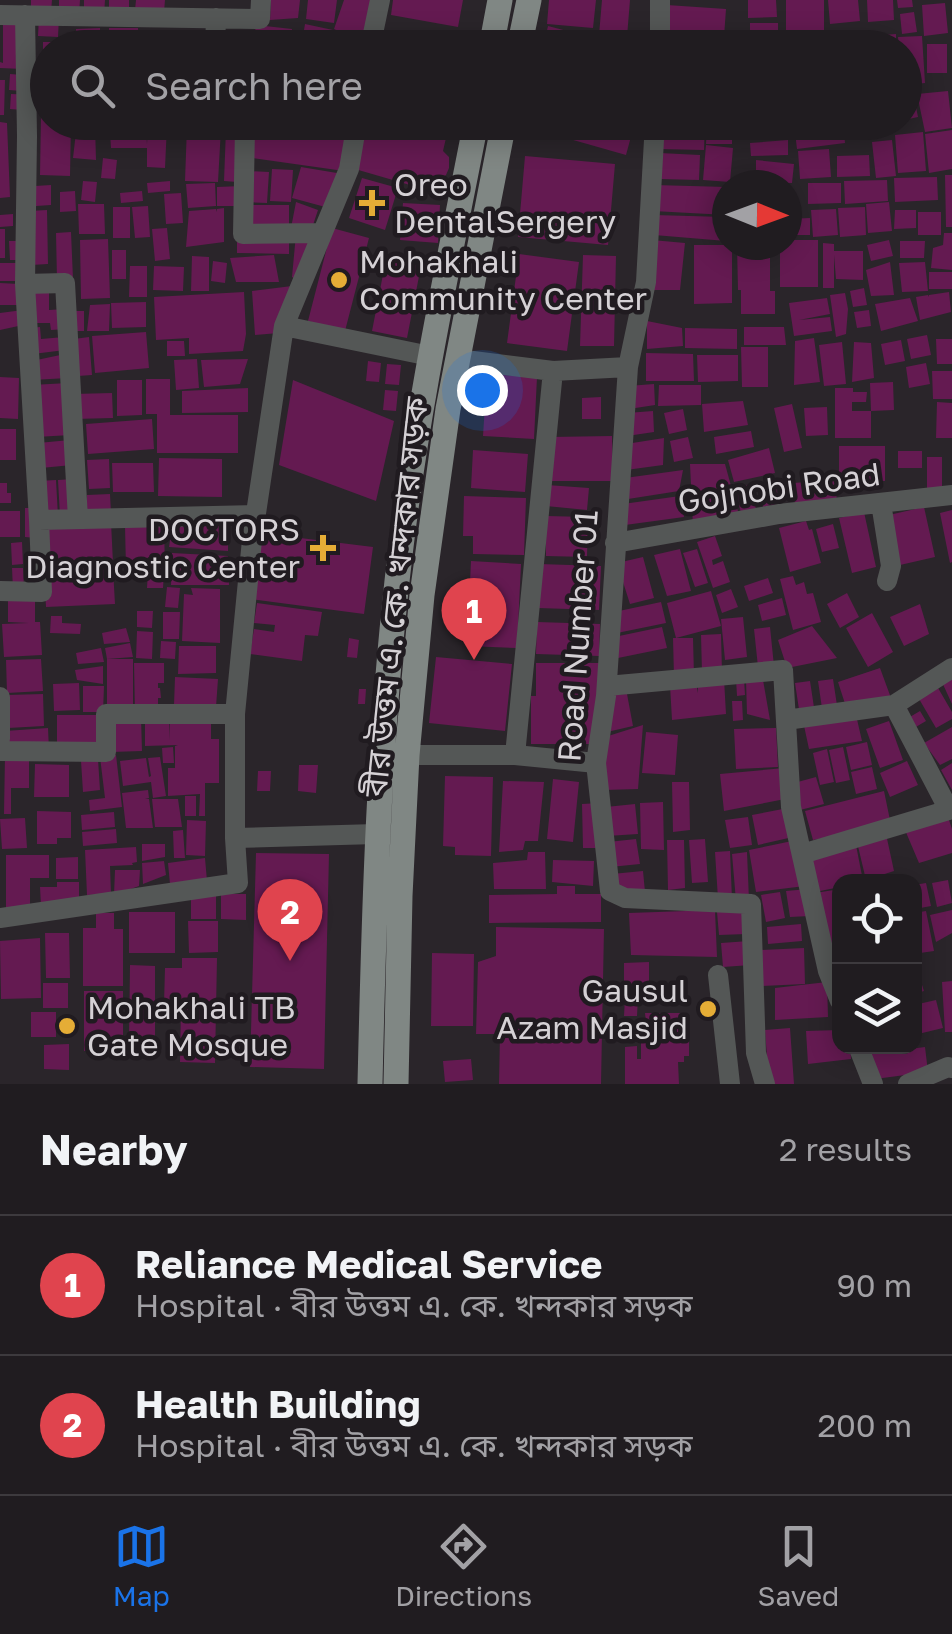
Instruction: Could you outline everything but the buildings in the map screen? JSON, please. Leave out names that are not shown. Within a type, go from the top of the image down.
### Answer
[{"type":"main road","points":[[494,30],[500,0]]},
{"type":"main road","points":[[523,30],[529,0]]},
{"type":"main road","name":"বীর উত্তম এ. কে. খন্দকার সড়ক","points":[[370,1084],[376,834],[400,554],[430,356],[472,140]]},
{"type":"main road","name":"বীর উত্তম এ. কে. খন্দকার সড়ক","points":[[396,1084],[407,755],[422,596],[457,359],[500,140]]},
{"type":"street","points":[[0,15],[260,19],[261,0]]},
{"type":"street","points":[[374,30],[380,0]]},
{"type":"street","points":[[660,0],[660,30]]},
{"type":"street","points":[[0,591],[42,592],[25,284],[25,15]]},
{"type":"street","points":[[215,30],[216,18]]},
{"type":"street","points":[[245,140],[243,234],[321,234]]},
{"type":"street","points":[[0,918],[238,882],[234,838],[236,714],[256,515],[284,326],[349,169],[354,140]]},
{"type":"street","name":"Road Number 01","points":[[655,140],[646,282],[628,367],[607,686],[596,763],[610,891],[625,898],[751,904],[756,1053],[765,1084]]},
{"type":"street","points":[[25,284],[65,283],[78,519]]},
{"type":"street","points":[[284,326],[430,356]]},
{"type":"street","points":[[457,359],[553,371],[628,367]]},
{"type":"street","points":[[515,755],[553,371]]},
{"type":"street","name":"Gojnobi Road","points":[[615,544],[779,514],[952,495]]},
{"type":"street","points":[[881,503],[891,566],[887,581]]},
{"type":"street","points":[[39,520],[256,515]]},
{"type":"street","points":[[786,720],[894,704],[952,668]]},
{"type":"street","points":[[607,686],[783,670],[791,807],[832,981]]},
{"type":"street","points":[[0,697],[0,739]]},
{"type":"street","points":[[802,854],[948,810],[894,704]]},
{"type":"street","points":[[0,752],[106,752],[106,714],[236,714]]},
{"type":"street","points":[[407,755],[515,755],[596,763]]},
{"type":"street","points":[[234,838],[376,834]]},
{"type":"street","points":[[718,975],[730,1084]]},
{"type":"street","points":[[861,1054],[873,1084]]},
{"type":"street","points":[[908,1084],[952,1068]]},
{"type":"place","name":"Oreo DentalSergery","points":[[372,203]]},
{"type":"place","name":"Mohakhali Community Center","points":[[339,280]]},
{"type":"place","name":"DOCTORS Diagnostic Center","points":[[323,548]]},
{"type":"place","name":"Reliance Medical Service","points":[[474,660]]},
{"type":"place","name":"Health Building","points":[[290,961]]},
{"type":"place","name":"Gausul Azam Masjid","points":[[708,1009]]},
{"type":"place","name":"Mohakhali TB Gate Mosque","points":[[67,1026]]}]
